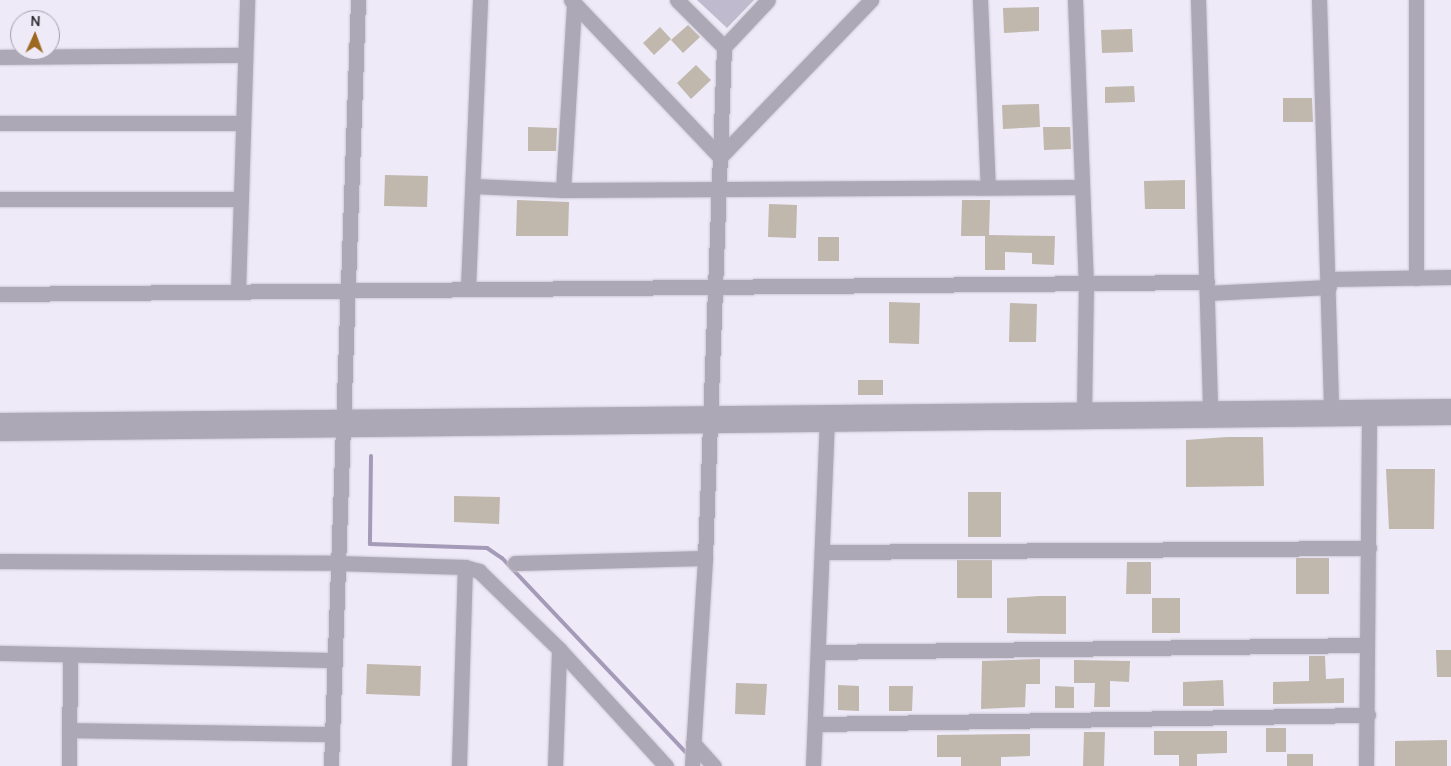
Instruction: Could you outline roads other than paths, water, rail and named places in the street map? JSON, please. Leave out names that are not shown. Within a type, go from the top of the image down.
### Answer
[{"type":"street","points":[[238,291],[247,0]]},
{"type":"street","points":[[331,766],[336,563],[358,0]]},
{"type":"street","points":[[468,288],[480,0]]},
{"type":"street","points":[[677,0],[724,47]]},
{"type":"street","points":[[692,766],[705,558],[724,47],[768,0]]},
{"type":"street","points":[[720,157],[871,0]]},
{"type":"street","points":[[980,0],[988,187]]},
{"type":"street","points":[[1075,0],[1086,285],[1084,409]]},
{"type":"street","points":[[1198,0],[1210,408]]},
{"type":"street","points":[[1319,0],[1332,407]]},
{"type":"street","points":[[1416,0],[1416,278]]},
{"type":"street","points":[[563,190],[572,2]]},
{"type":"street","points":[[572,2],[720,157]]},
{"type":"street","points":[[0,57],[246,54]]},
{"type":"street","points":[[0,123],[243,123]]},
{"type":"street","points":[[473,186],[563,190],[720,186],[1082,187]]},
{"type":"street","points":[[0,199],[241,199]]},
{"type":"street","points":[[0,294],[346,288],[1086,285],[1207,288],[1451,277]]},
{"type":"street","points":[[0,433],[341,423],[709,419],[1084,409],[1451,406]]},
{"type":"street","points":[[709,419],[827,424],[1451,417]]},
{"type":"street","points":[[1366,766],[1368,715],[1366,645],[1369,548],[1369,418]]},
{"type":"street","points":[[0,420],[341,423]]},
{"type":"street","points":[[813,766],[817,724],[827,424]]},
{"type":"street","points":[[824,552],[1369,548]]},
{"type":"street","points":[[514,562],[705,558]]},
{"type":"street","points":[[0,561],[336,563],[466,567],[484,573],[560,649],[666,766]]},
{"type":"street","points":[[459,766],[466,567]]},
{"type":"street","points":[[818,652],[1366,645]]},
{"type":"street","points":[[555,766],[560,649]]},
{"type":"street","points":[[0,653],[334,660]]},
{"type":"street","points":[[69,766],[70,655]]},
{"type":"street","points":[[817,724],[1368,715]]},
{"type":"street","points":[[69,730],[332,734]]},
{"type":"street","points":[[693,743],[714,766]]},
{"type":"waterway","points":[[371,456],[370,544],[487,548],[502,558],[689,756]]}]
